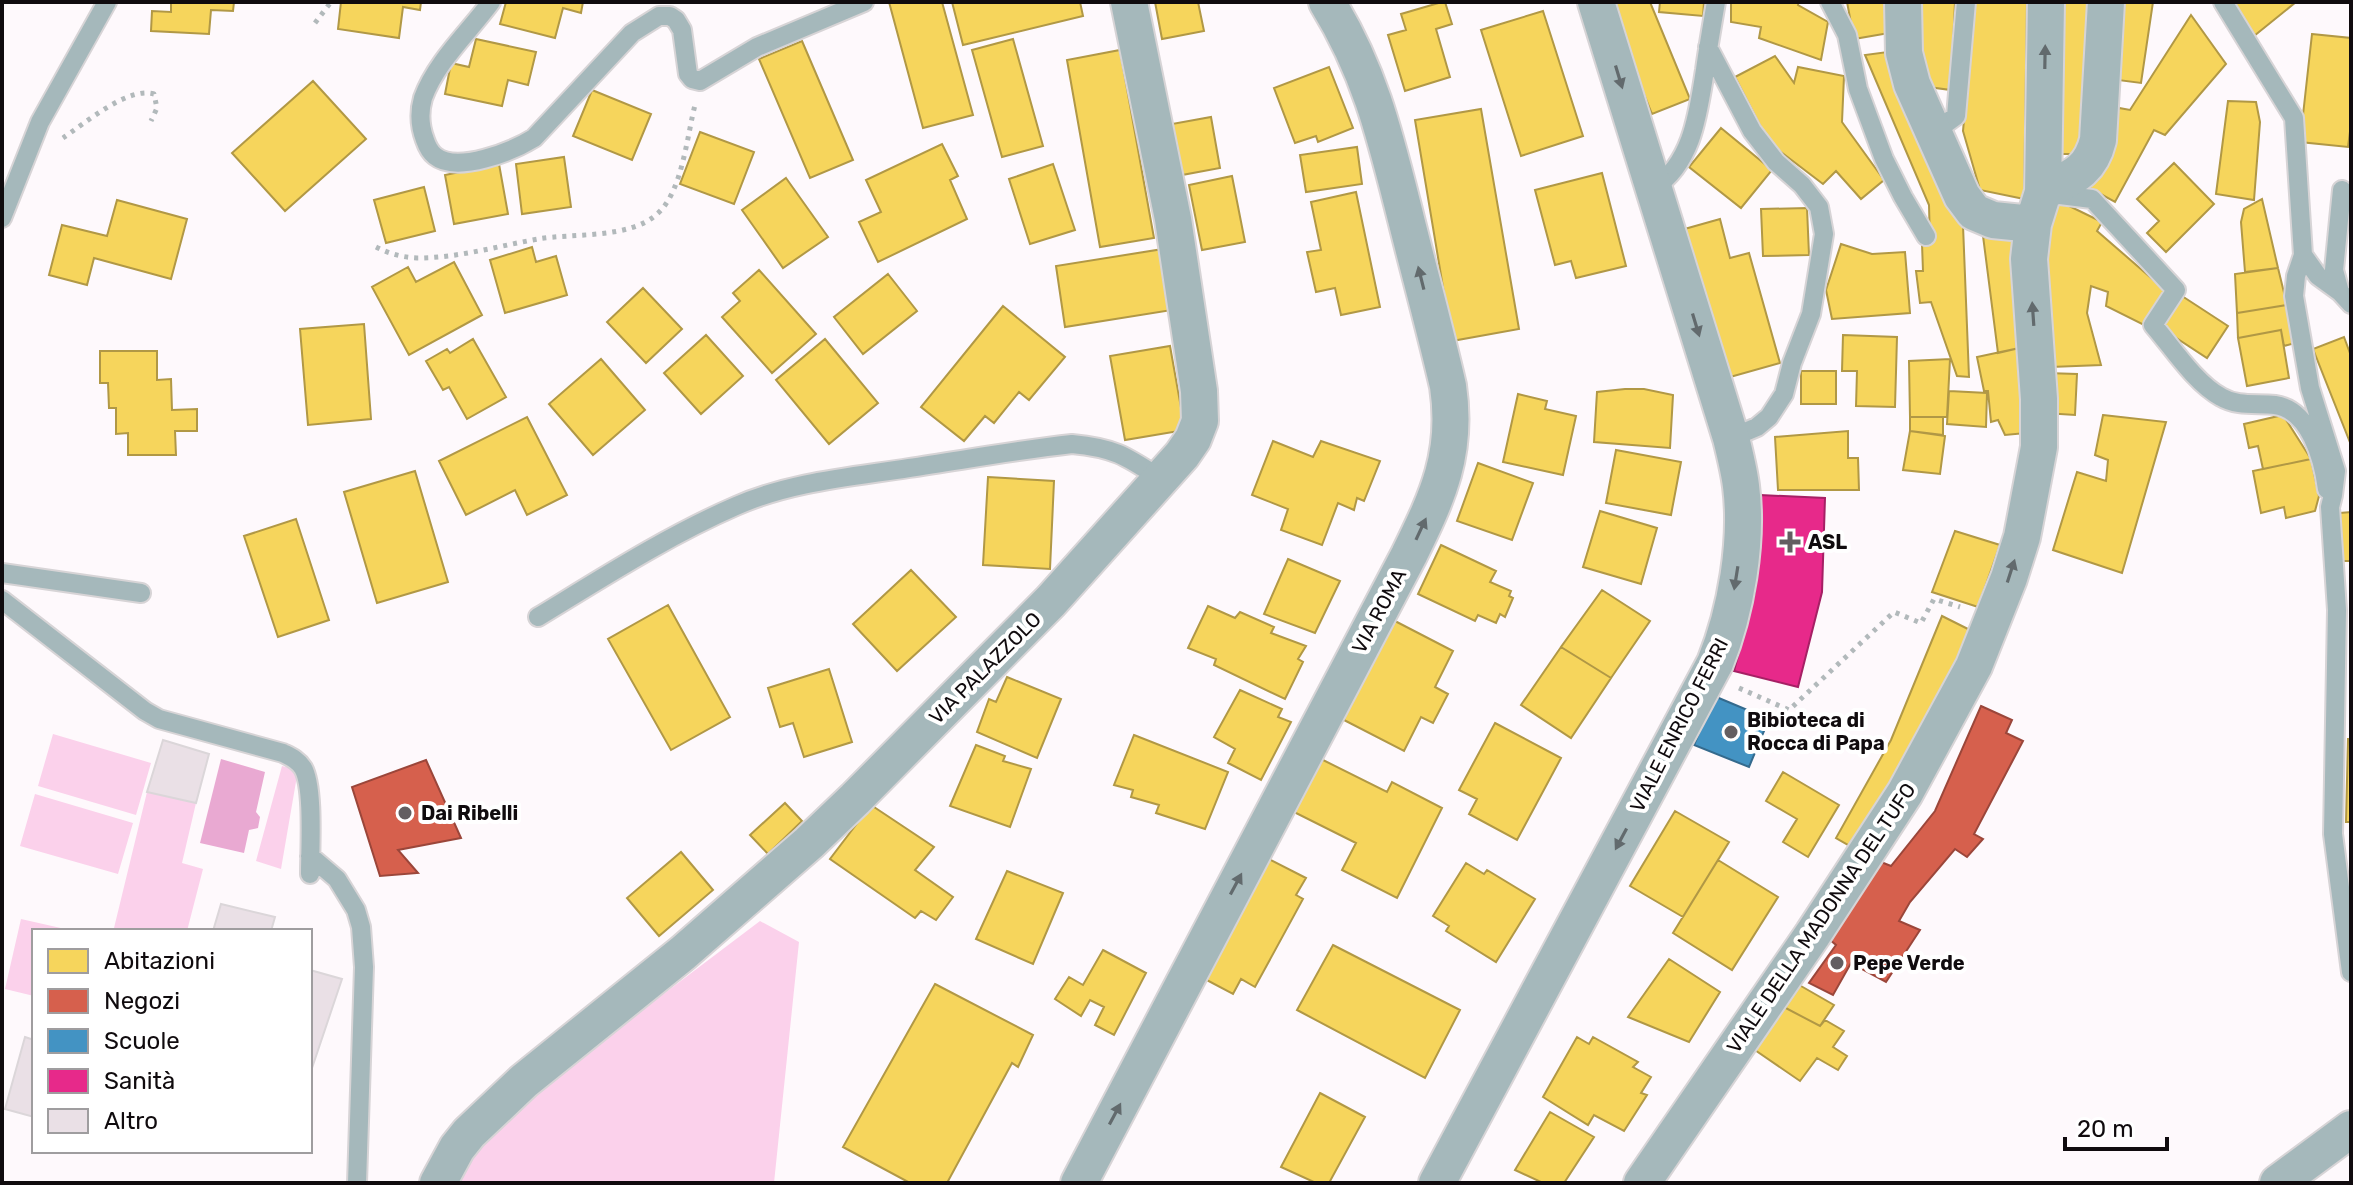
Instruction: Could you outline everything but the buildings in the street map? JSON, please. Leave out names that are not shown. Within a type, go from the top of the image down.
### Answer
[{"type":"street","name":"VIA PALAZZOLO","points":[[438,1183],[457,1148],[513,1091],[683,953],[855,799],[1051,601],[1193,439],[1201,408],[1173,219],[1129,2]]},
{"type":"street","name":"VIA ROMA","points":[[1079,1183],[1414,545],[1450,452],[1452,429],[1448,386],[1381,122],[1362,68],[1327,2]]},
{"type":"street","name":"VIALE ENRICO FERRI","points":[[1437,1183],[1709,675],[1730,617],[1741,540],[1741,483],[1731,438],[1596,2]]},
{"type":"street","points":[[1903,2],[1903,36],[1908,68],[1918,100],[1962,196],[1974,212],[1993,220],[2038,208],[2083,171],[2095,153],[2106,2]]},
{"type":"street","name":"VIALE DELLA MADONNA DEL TUFO","points":[[1642,1183],[1888,821],[1937,736],[1989,631],[2022,537],[2039,447],[2039,399],[2029,259],[2038,208],[2046,2]]},
{"type":"street","points":[[2278,1183],[2351,1129]]},
{"type":"lane","points":[[2,218],[40,122],[107,2]]},
{"type":"lane","points":[[491,2],[444,62],[422,100],[422,133],[434,156],[444,161],[493,156],[534,138],[632,33],[659,16],[670,16],[676,20],[682,30],[688,74],[700,81],[757,47],[864,2]]},
{"type":"lane","points":[[1654,188],[1668,179],[1679,164],[1694,127],[1716,2]]},
{"type":"lane","points":[[1830,2],[1847,35],[1858,89],[1884,159],[1926,236]]},
{"type":"lane","points":[[1933,133],[1956,116],[1966,2]]},
{"type":"lane","points":[[2223,2],[2294,118],[2303,255],[2294,296],[2310,388],[2336,471],[2330,507]]},
{"type":"lane","points":[[1708,47],[1752,131],[1776,162],[1802,185],[1819,207],[1824,234],[1811,314],[1784,394],[1769,417],[1757,427],[1731,438]]},
{"type":"lane","points":[[2342,190],[2334,260],[2335,278],[2345,298]]},
{"type":"lane","points":[[2038,208],[2092,199],[2176,290],[2153,325],[2211,391],[2236,403],[2286,408],[2296,413],[2311,433],[2325,476],[2330,507],[2337,610],[2333,834],[2351,972]]},
{"type":"lane","points":[[2303,255],[2318,276],[2345,298]]},
{"type":"lane","points":[[538,617],[623,565],[736,506],[799,486],[1072,444],[1110,449],[1127,456],[1161,479]]},
{"type":"lane","points":[[2,573],[141,593]]},
{"type":"lane","points":[[2,600],[159,719],[283,753],[301,765],[309,786],[310,865],[337,879],[356,910],[361,927],[364,967],[357,1183]]},
{"type":"path","points":[[315,23],[331,2]]},
{"type":"path","points":[[376,247],[402,257],[433,257],[552,237],[609,232],[649,220],[658,214],[673,194],[700,81]]},
{"type":"path","points":[[20,170],[69,134],[133,94],[145,91],[154,94],[157,108],[151,121]]},
{"type":"path","points":[[1709,675],[1789,710],[1894,612],[1921,623],[1934,599],[1989,631]]},
{"type":"shaded area","points":[[53,734],[151,763],[136,815],[38,786]]},
{"type":"shaded area","points":[[221,759],[265,772],[256,812],[260,817],[258,828],[249,830],[244,853],[200,843]]},
{"type":"shaded area","points":[[282,766],[298,770],[281,869],[256,861]]},
{"type":"shaded area","points":[[147,792],[196,803],[182,863],[203,869],[188,929],[114,928]]},
{"type":"shaded area","points":[[35,794],[133,823],[118,874],[20,846]]},
{"type":"shaded area","points":[[21,919],[65,929],[32,929],[32,996],[5,989]]},
{"type":"shaded area","points":[[760,921],[799,942],[774,1183],[454,1183],[506,1113]]},
{"type":"place","name":"ASL","points":[[1790,542]]},
{"type":"place","name":"Bibioteca di Rocca di Papa","points":[[1731,732]]},
{"type":"place","name":"Dai Ribelli","points":[[405,813]]},
{"type":"place","name":"Pepe Verde","points":[[1837,963]]}]
